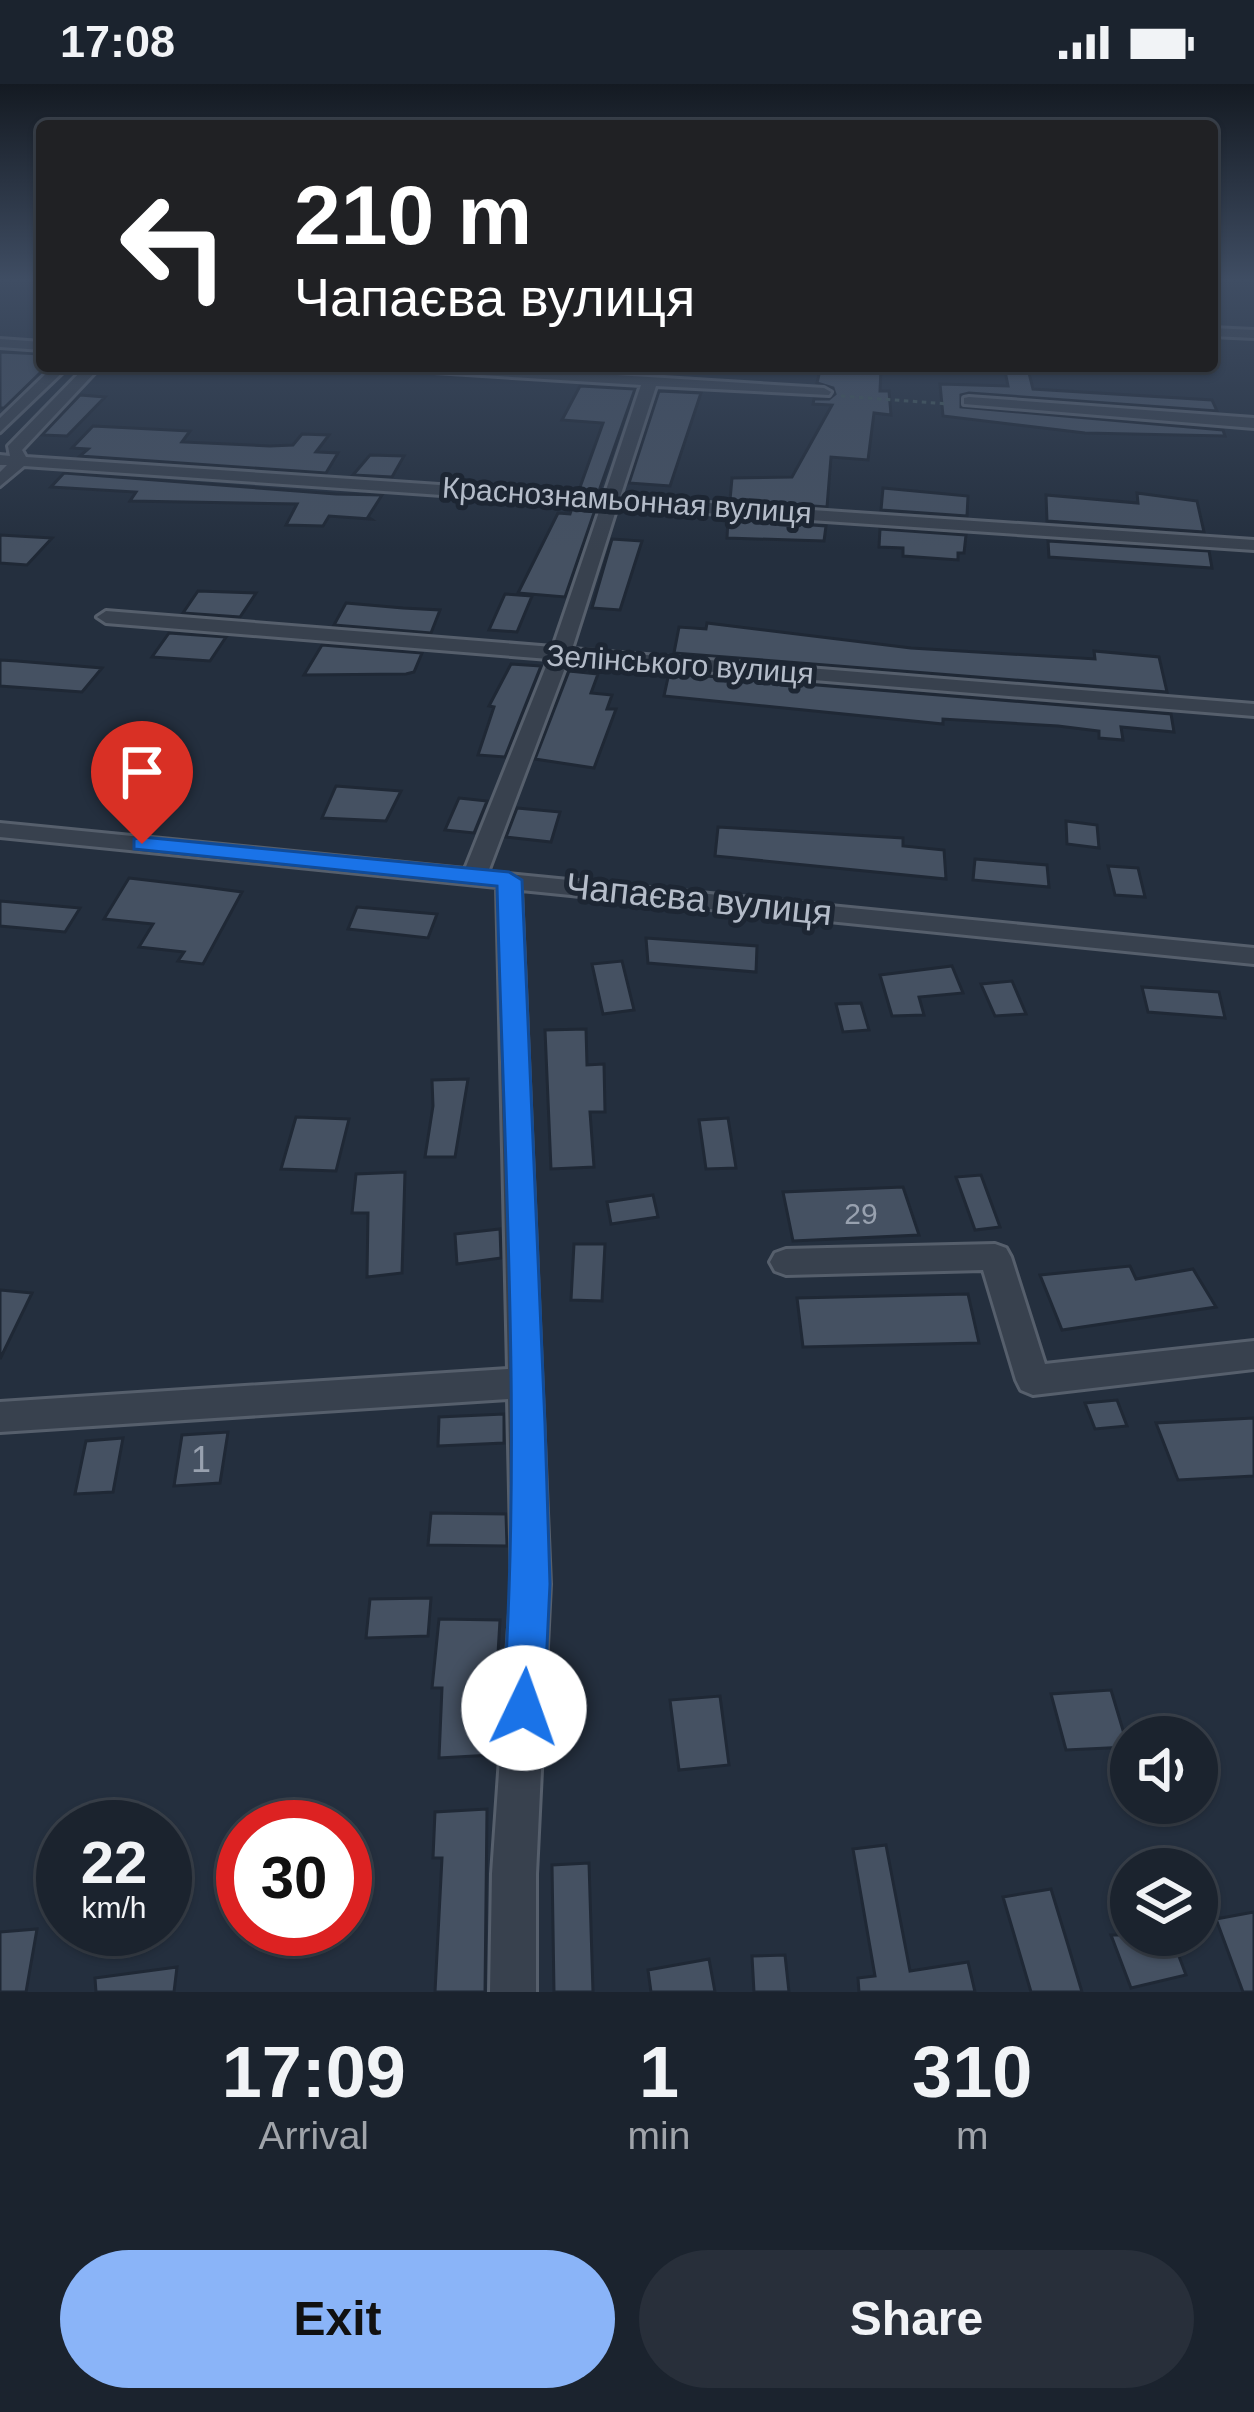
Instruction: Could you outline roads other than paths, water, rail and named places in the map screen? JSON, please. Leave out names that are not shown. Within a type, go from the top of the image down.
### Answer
[{"type":"street","points":[[0,427],[56,372]]},
{"type":"street","points":[[0,481],[20,461],[14,449],[88,372]]},
{"type":"street","points":[[495,372],[824,392]]},
{"type":"street","points":[[682,383],[687,372]]},
{"type":"street","points":[[513,1992],[514,1874],[531,1584],[527,1383],[492,878],[650,382]]},
{"type":"street","points":[[969,401],[1254,422]]},
{"type":"street","name":"Краснознамьонная вулиця","points":[[0,460],[1254,545]]},
{"type":"street","name":"Зелінського вулиця","points":[[106,617],[1254,710]]},
{"type":"street","name":"Чапаєва вулиця","points":[[0,830],[1254,956]]},
{"type":"street","points":[[786,1262],[995,1257],[1033,1380],[1254,1355]]},
{"type":"street","points":[[0,1417],[527,1383]]}]
